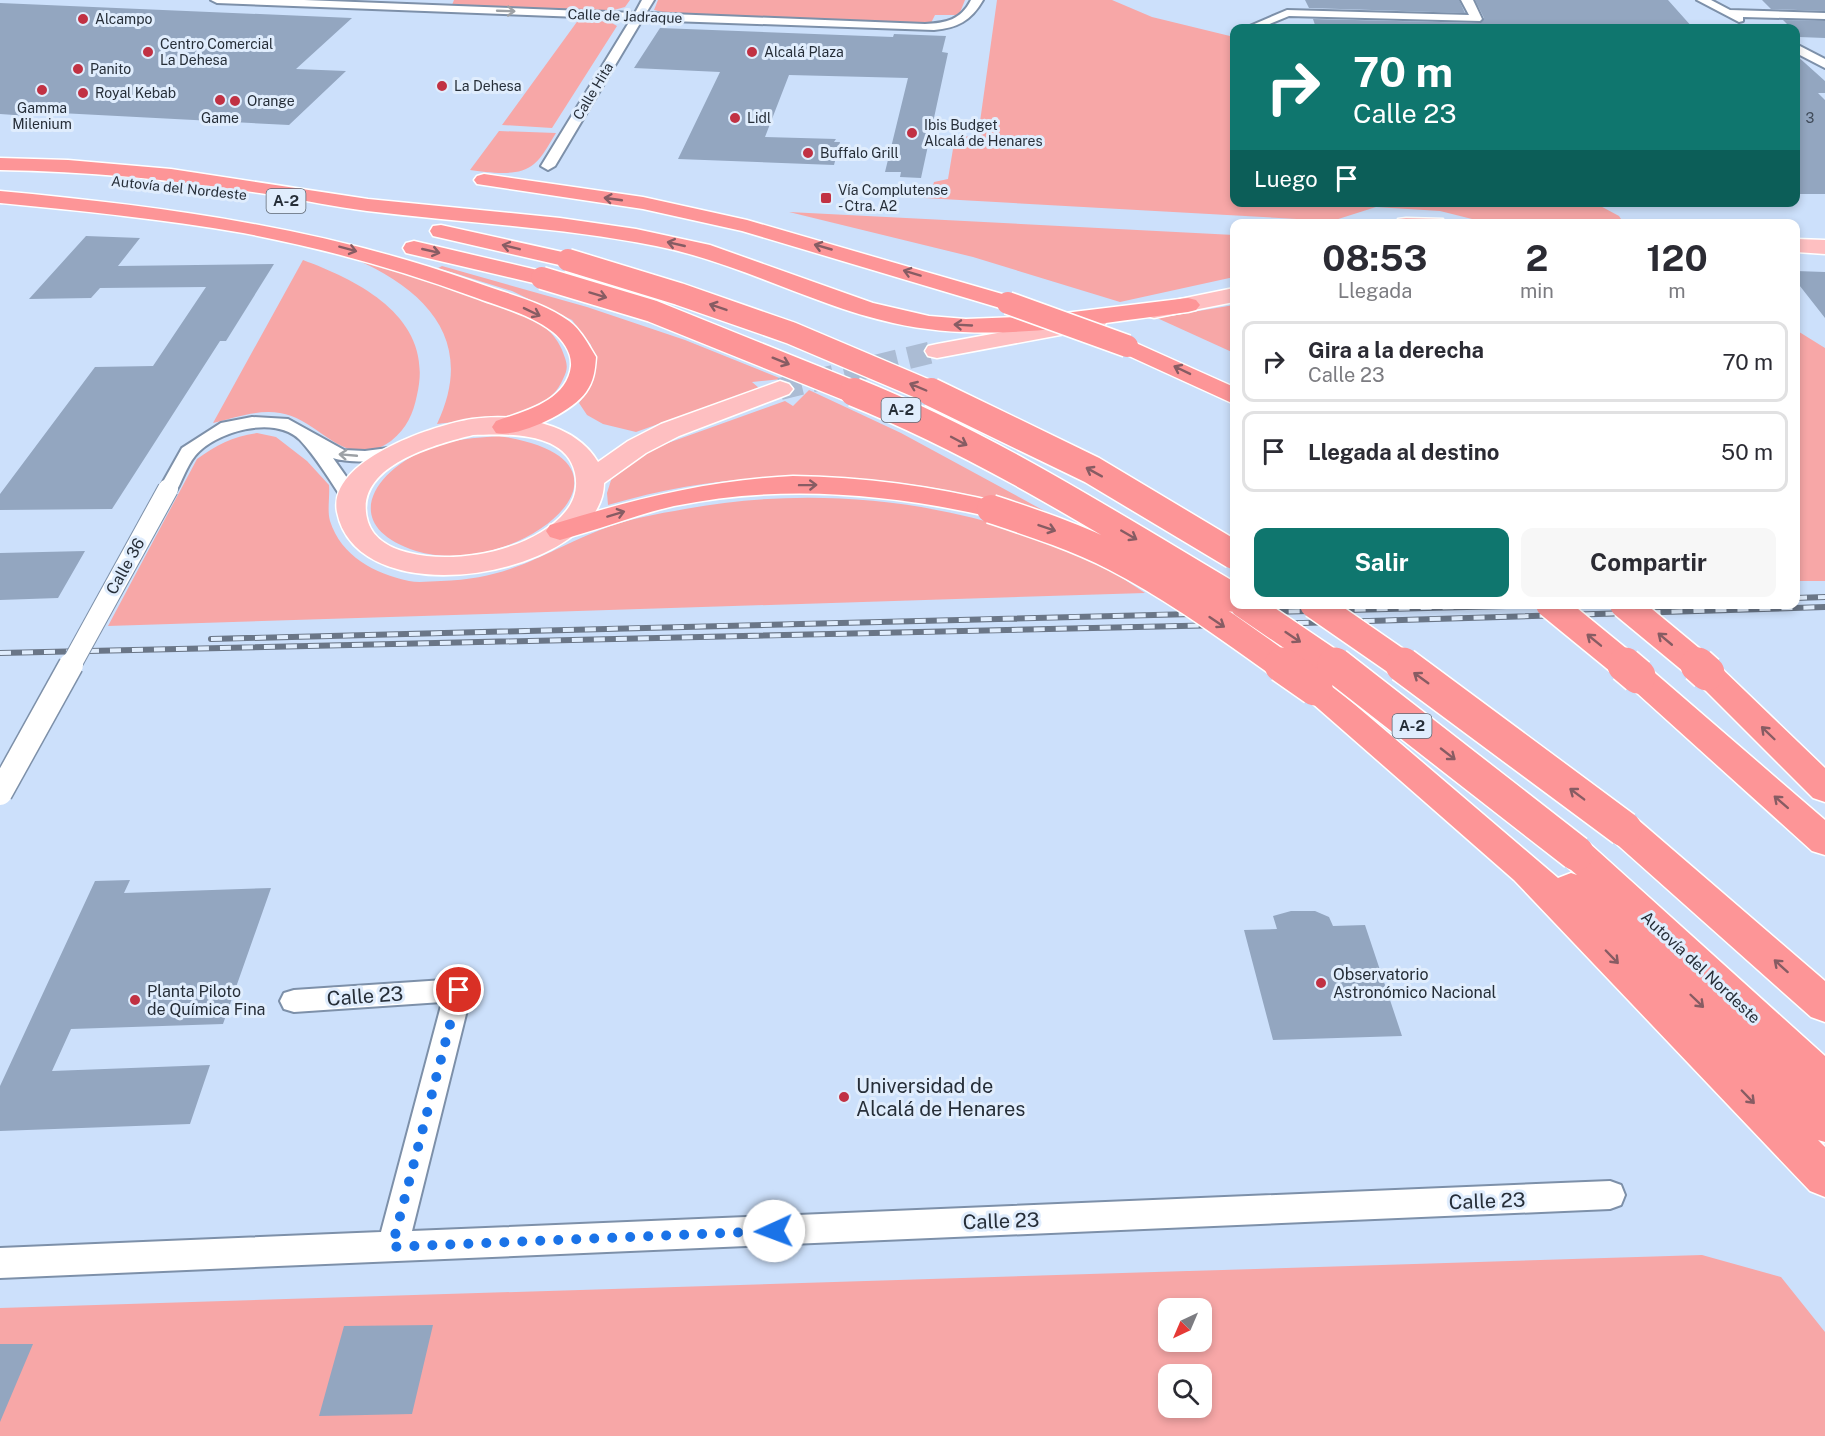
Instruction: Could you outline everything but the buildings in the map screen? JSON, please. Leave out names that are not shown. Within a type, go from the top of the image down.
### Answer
[{"type":"highway","points":[[0,164],[136,173],[269,189],[366,205],[573,226],[677,243],[737,260],[857,306],[937,324],[999,327],[1188,305]]},
{"type":"highway","name":"Autovía del Nordeste","points":[[0,172],[114,180],[259,197],[468,236],[568,260],[679,294],[791,333],[938,395],[1092,470],[1230,553]]},
{"type":"highway","points":[[484,180],[643,203],[747,226],[1008,303],[1127,346],[1230,394]]},
{"type":"highway","name":"Autovía del Nordeste","points":[[0,189],[158,203],[313,224],[542,278],[652,311],[904,411],[1056,492],[1230,596]]},
{"type":"highway","points":[[0,197],[221,222],[297,236],[418,268],[532,311],[568,333],[584,357],[580,382],[563,401],[535,416],[505,427]]},
{"type":"highway","points":[[560,531],[676,498],[753,488],[855,486],[950,498],[991,509],[1060,532],[1116,557],[1167,587],[1314,688],[1549,863],[1655,960],[1825,1123]]},
{"type":"highway","name":"A-2","points":[[1251,609],[1336,666],[1549,863]]},
{"type":"highway","name":"A-2","points":[[1322,609],[1377,646],[1623,829],[1825,1005]]},
{"type":"highway","points":[[1556,609],[1638,676],[1825,841]]},
{"type":"highway","points":[[1630,609],[1707,673],[1825,789]]},
{"type":"highway","points":[[1549,863],[1825,1177]]},
{"type":"highway","name":"Autovía del Nordeste","points":[[1549,863],[1669,936],[1825,1083]]},
{"type":"main road","points":[[1800,236],[1825,237]]},
{"type":"main road","points":[[1800,246],[1825,246]]},
{"type":"main road","points":[[937,351],[1230,296]]},
{"type":"main road","points":[[591,480],[637,447],[670,430],[780,389]]},
{"type":"main road","points":[[473,428],[529,429],[568,444],[585,460],[591,480],[588,497],[583,506],[560,531],[530,549],[494,561],[454,566],[416,565],[385,555],[362,540],[351,520],[352,499],[360,482],[376,466],[396,452],[442,433],[473,428]]},
{"type":"main road","points":[[568,444],[627,439],[670,430]]},
{"type":"street","name":"Calle de Jadraque","points":[[217,0],[439,4],[638,16],[925,27],[960,22],[971,12],[977,0]]},
{"type":"street","name":"Calle Hita","points":[[548,166],[648,0]]},
{"type":"street","points":[[1283,0],[1287,13]]},
{"type":"street","points":[[1261,24],[1287,13],[1476,19],[1467,0]]},
{"type":"street","points":[[1703,0],[1749,24]]},
{"type":"street","points":[[1728,13],[1825,16]]},
{"type":"street","points":[[1800,50],[1825,64]]},
{"type":"street","name":"Calle 36","points":[[0,793],[188,452],[226,427],[252,422],[282,423],[340,455],[365,456],[396,452]]},
{"type":"street","name":"Calle 36","points":[[304,436],[341,480],[352,499]]},
{"type":"street","name":"Calle 23","points":[[294,1001],[459,990],[392,1247]]},
{"type":"street","name":"Calle 23","points":[[0,1263],[1610,1196]]},
{"type":"shaded area","points":[[454,0],[630,0],[625,7],[610,11],[452,5]]},
{"type":"shaded area","points":[[658,0],[965,0],[959,15],[935,15],[931,23],[667,13],[654,10]]},
{"type":"shaded area","points":[[997,0],[1112,0],[1152,17],[1230,36],[1230,207],[1376,207],[1338,219],[1297,219],[924,198],[923,196],[930,196],[934,182],[948,179],[955,137],[978,136]]},
{"type":"shaded area","points":[[579,19],[610,22],[617,26],[552,128],[502,125]]},
{"type":"shaded area","points":[[499,131],[556,133],[540,157],[527,168],[512,173],[470,170]]},
{"type":"shaded area","points":[[1376,207],[1602,207],[1621,219],[1472,219],[1440,211]]},
{"type":"shaded area","points":[[789,212],[1230,235],[1230,278],[1120,302],[973,257]]},
{"type":"shaded area","points":[[355,259],[500,302],[542,324],[558,342],[567,364],[563,379],[554,394],[541,404],[508,416],[437,424],[448,395],[451,368],[447,344],[438,323],[423,304],[404,287]]},
{"type":"shaded area","points":[[303,260],[370,292],[389,307],[404,325],[415,345],[420,368],[417,395],[411,414],[397,436],[375,450],[360,451],[346,448],[295,417],[280,413],[255,413],[213,423]]},
{"type":"shaded area","points":[[442,266],[587,307],[685,340],[782,379],[752,382],[759,388],[636,432],[603,424],[587,415],[579,403],[590,386],[595,368],[591,345],[572,320],[512,291],[438,268]]},
{"type":"shaded area","points":[[1230,306],[1230,351],[1157,318]]},
{"type":"shaded area","points":[[1800,332],[1825,348],[1825,581],[1800,581]]},
{"type":"shaded area","points":[[809,390],[901,433],[1074,527],[987,499],[940,489],[845,478],[797,476],[702,484],[608,505],[607,493],[612,477],[627,461],[654,448],[785,401],[793,406]]},
{"type":"shaded area","points":[[257,433],[276,437],[307,461],[329,485],[330,521],[342,544],[351,554],[384,574],[409,581],[441,581],[487,576],[524,564],[610,526],[653,515],[734,502],[783,498],[833,498],[932,509],[1028,534],[1084,555],[1145,593],[108,626],[197,459],[225,442]]},
{"type":"shaded area","points":[[499,436],[548,449],[571,469],[573,492],[558,515],[531,535],[495,550],[455,556],[416,551],[392,540],[378,528],[371,514],[372,500],[379,485],[407,459],[445,443]]},
{"type":"shaded area","points":[[1702,1255],[1781,1277],[1825,1332],[1825,1436],[0,1436],[0,1308]]},
{"type":"tunnel","points":[[780,389],[937,351]]},
{"type":"railway","points":[[1800,598],[1825,597]]},
{"type":"railway","points":[[1800,608],[1825,607]]},
{"type":"railway","points":[[211,639],[1386,609]]},
{"type":"railway","points":[[0,653],[1269,624],[1760,609]]},
{"type":"place","name":"Alcampo","points":[[83,19]]},
{"type":"place","name":"Centro Comercial La Dehesa","points":[[148,52]]},
{"type":"place","name":"Alcalá Plaza","points":[[752,52]]},
{"type":"place","name":"Panito","points":[[78,69]]},
{"type":"place","name":"La Dehesa","points":[[442,86]]},
{"type":"place","name":"Gamma Milenium","points":[[42,90]]},
{"type":"place","name":"Royal Kebab","points":[[83,93]]},
{"type":"place","name":"Game","points":[[220,100]]},
{"type":"place","name":"Orange","points":[[235,101]]},
{"type":"place","name":"Lidl","points":[[735,118]]},
{"type":"place","name":"Ibis Budget Alcalá de Henares","points":[[912,133]]},
{"type":"place","name":"Buffalo Grill","points":[[808,153]]},
{"type":"place","name":"Vía Complutense - Ctra. A2","points":[[826,198]]},
{"type":"place","name":"Observatorio Astronómico Nacional","points":[[1321,983]]},
{"type":"place","name":"Planta Piloto de Química Fina","points":[[135,1000]]},
{"type":"place","name":"Universidad de Alcalá de Henares","points":[[844,1097]]},
{"type":"route","points":[[459,990],[392,1247],[774,1231]]}]
